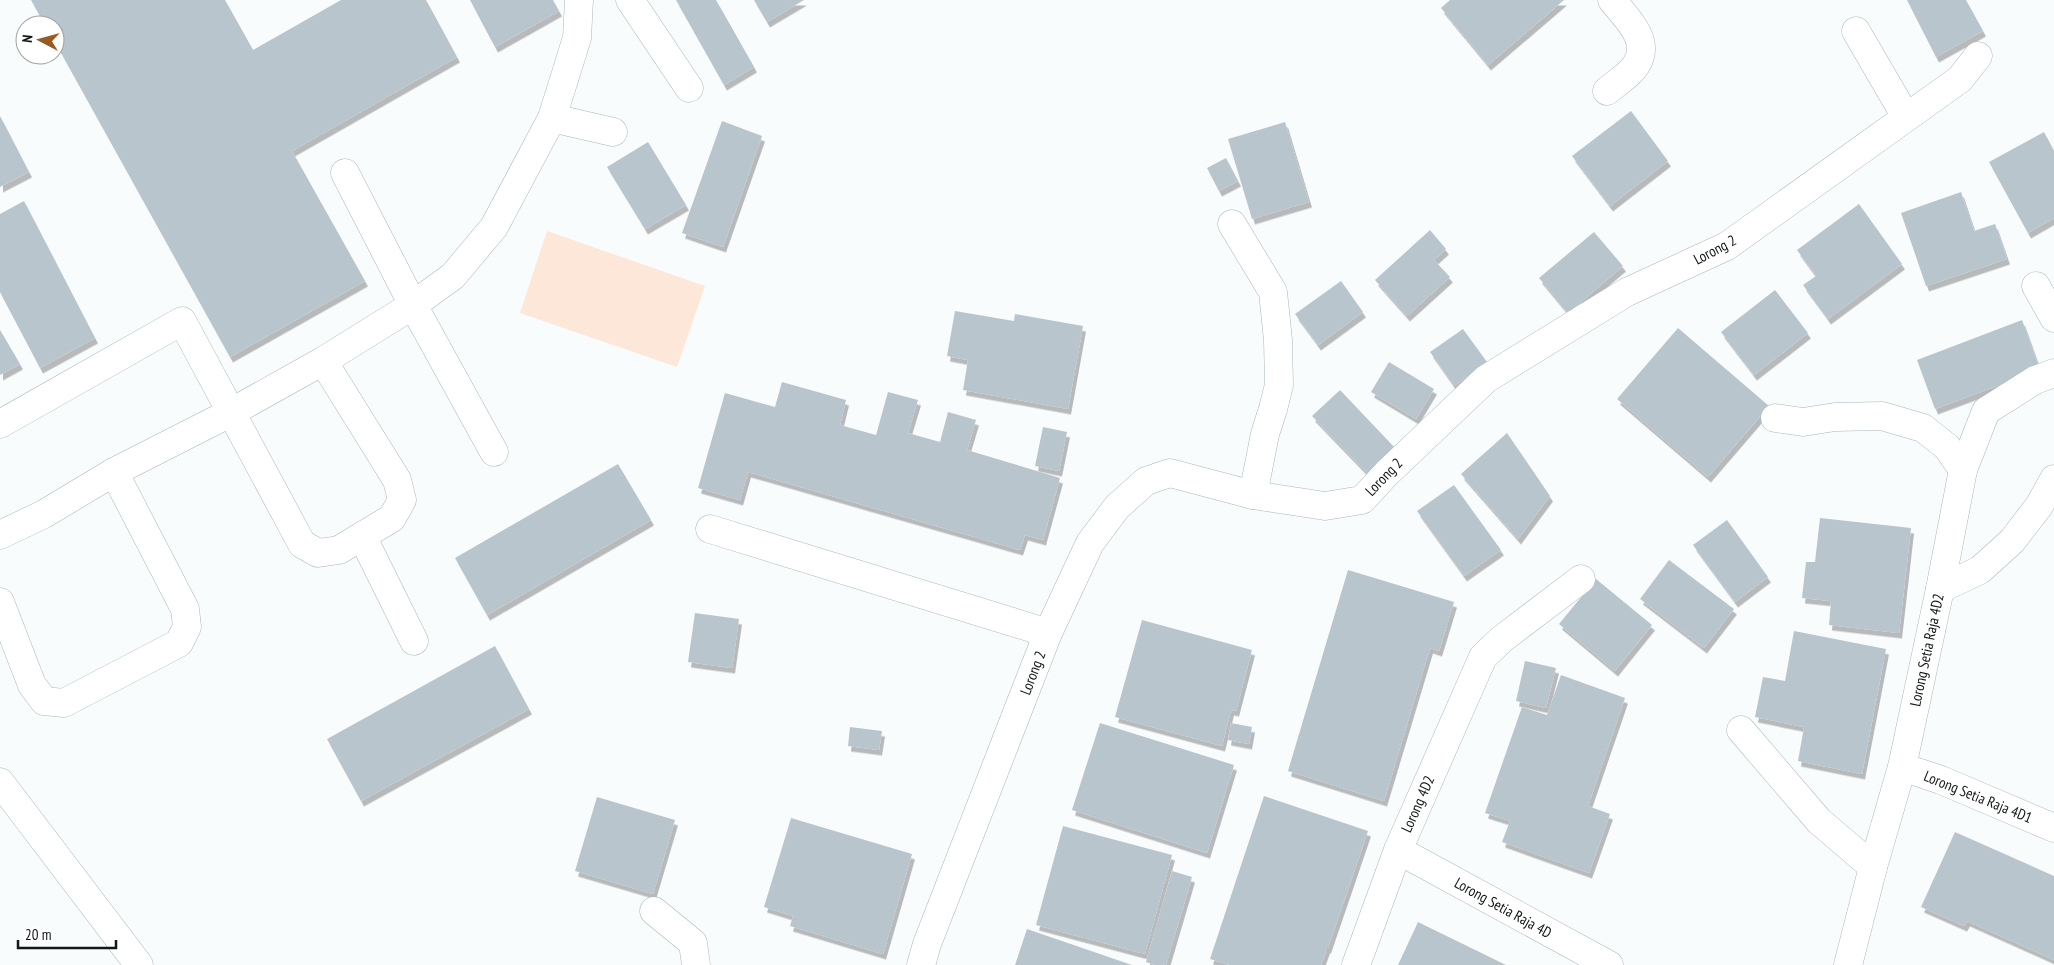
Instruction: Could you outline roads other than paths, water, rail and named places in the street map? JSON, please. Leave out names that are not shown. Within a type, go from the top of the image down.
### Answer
[{"type":"street","points":[[0,535],[44,514],[114,472],[230,413],[323,361],[413,305],[453,276],[494,227],[552,118],[577,38],[579,0]]},
{"type":"street","points":[[630,0],[689,88]]},
{"type":"street","points":[[1608,92],[1636,65],[1642,49],[1638,33],[1612,0]]},
{"type":"street","points":[[1856,30],[1906,117]]},
{"type":"street","name":"Lorong 2","points":[[921,965],[1048,633],[1090,543],[1117,507],[1146,481],[1170,473],[1254,495],[1325,506],[1362,500],[1387,473],[1486,379],[1627,292],[1727,246],[1906,117],[1928,104],[1960,79],[1978,56]]},
{"type":"street","points":[[552,118],[613,132]]},
{"type":"street","points":[[345,173],[413,305],[494,452]]},
{"type":"street","points":[[1232,224],[1273,292],[1278,340],[1279,385],[1265,434],[1254,495]]},
{"type":"street","points":[[2036,286],[2054,318]]},
{"type":"street","points":[[0,424],[182,321],[302,544],[318,553],[339,550],[392,518],[402,500],[397,480],[323,361]]},
{"type":"street","name":"Lorong Setia Raja 4D2","points":[[1848,965],[1873,867],[1902,767],[1963,470],[1986,411],[2035,380],[2054,373]]},
{"type":"street","points":[[1775,418],[1803,422],[1835,417],[1882,416],[1923,428],[1947,447],[1963,470]]},
{"type":"street","points":[[0,602],[32,685],[44,701],[64,703],[179,643],[187,627],[185,609],[114,472]]},
{"type":"street","points":[[1940,589],[1980,570],[2012,540],[2039,506],[2054,479]]},
{"type":"street","points":[[710,529],[1048,633]]},
{"type":"street","points":[[362,536],[414,641]]},
{"type":"street","name":"Lorong 4D2","points":[[1356,965],[1398,850],[1483,657],[1491,648],[1581,579]]},
{"type":"street","points":[[1742,730],[1819,821],[1873,867]]},
{"type":"street","name":"Lorong Setia Raja 4D1","points":[[1902,767],[1941,780],[2054,828]]},
{"type":"street","points":[[0,782],[139,965]]},
{"type":"street","name":"Lorong Setia Raja 4D","points":[[1398,850],[1609,965]]},
{"type":"street","points":[[654,911],[693,943],[696,965]]}]
